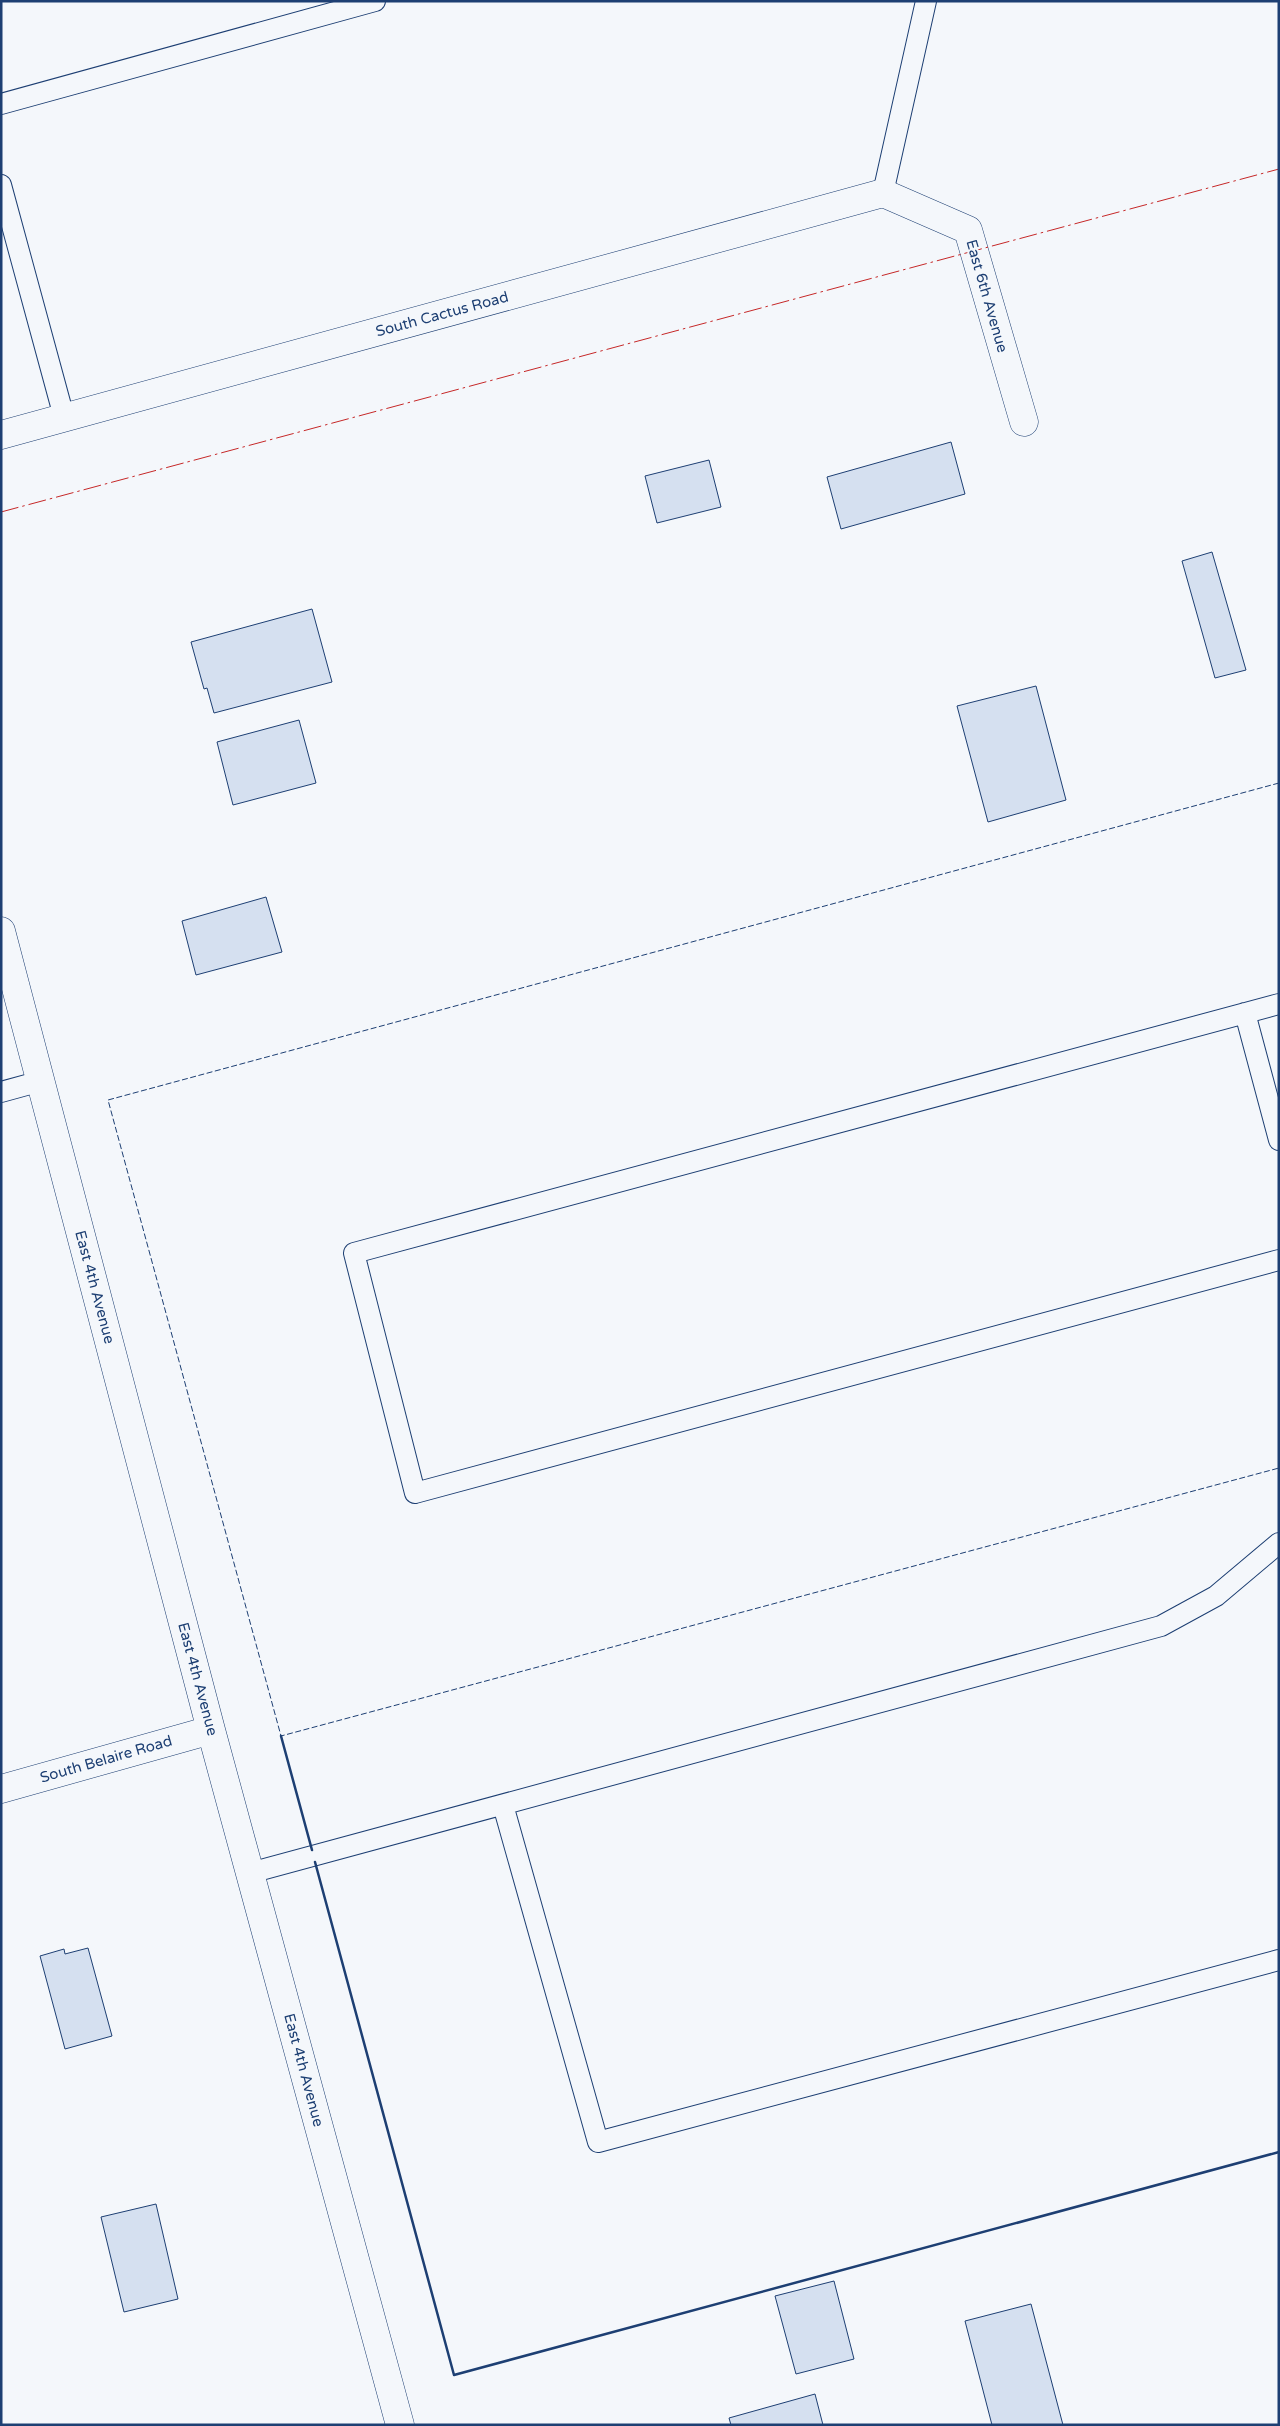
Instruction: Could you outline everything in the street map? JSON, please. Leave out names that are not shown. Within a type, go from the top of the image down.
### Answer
[{"type":"street","name":"South Cactus Road","points":[[1,436],[64,417],[883,193]]},
{"type":"street","name":"East 6th Avenue","points":[[883,193],[968,230],[1024,422]]},
{"type":"street","name":"East 4th Avenue","points":[[3,947],[211,1730],[400,2425]]},
{"type":"street","name":"South Belaire Road","points":[[1,1789],[211,1730]]},
{"type":"lane","points":[[1,104],[375,1]]},
{"type":"lane","points":[[883,193],[926,1]]},
{"type":"lane","points":[[1,185],[64,417]]},
{"type":"lane","points":[[1279,1004],[354,1253],[415,1493],[1279,1260]]},
{"type":"lane","points":[[1246,1013],[1279,1140]]},
{"type":"lane","points":[[1,1092],[40,1081]]},
{"type":"lane","points":[[250,1873],[1161,1626],[1216,1596],[1279,1543]]},
{"type":"lane","points":[[503,1805],[598,2142],[1279,1960]]},
{"type":"building","points":[[951,442],[965,494],[841,529],[827,477]]},
{"type":"building","points":[[709,460],[721,507],[657,523],[645,476]]},
{"type":"building","points":[[1212,552],[1246,670],[1215,678],[1182,561]]},
{"type":"building","points":[[312,609],[332,682],[214,713],[207,688],[204,689],[191,642]]},
{"type":"building","points":[[1036,686],[1066,800],[988,822],[957,706]]},
{"type":"building","points":[[299,720],[316,783],[233,805],[217,742]]},
{"type":"building","points":[[266,897],[282,952],[196,975],[182,921]]},
{"type":"building","points":[[88,1948],[112,2036],[65,2049],[40,1956],[64,1949],[65,1954]]},
{"type":"building","points":[[156,2204],[178,2299],[124,2312],[101,2217]]},
{"type":"building","points":[[834,2281],[854,2359],[796,2374],[775,2296]]},
{"type":"building","points":[[1031,2304],[1063,2425],[992,2425],[965,2321]]},
{"type":"building","points":[[815,2394],[823,2425],[731,2425],[729,2418]]},
{"type":"fence","points":[[1279,783],[108,1100],[281,1736],[1279,1468]]},
{"type":"wall","points":[[281,1736],[312,1850]]},
{"type":"wall","points":[[315,1862],[454,2375],[1279,2152]]},
{"type":"power","points":[[1,512],[1279,169]]}]
